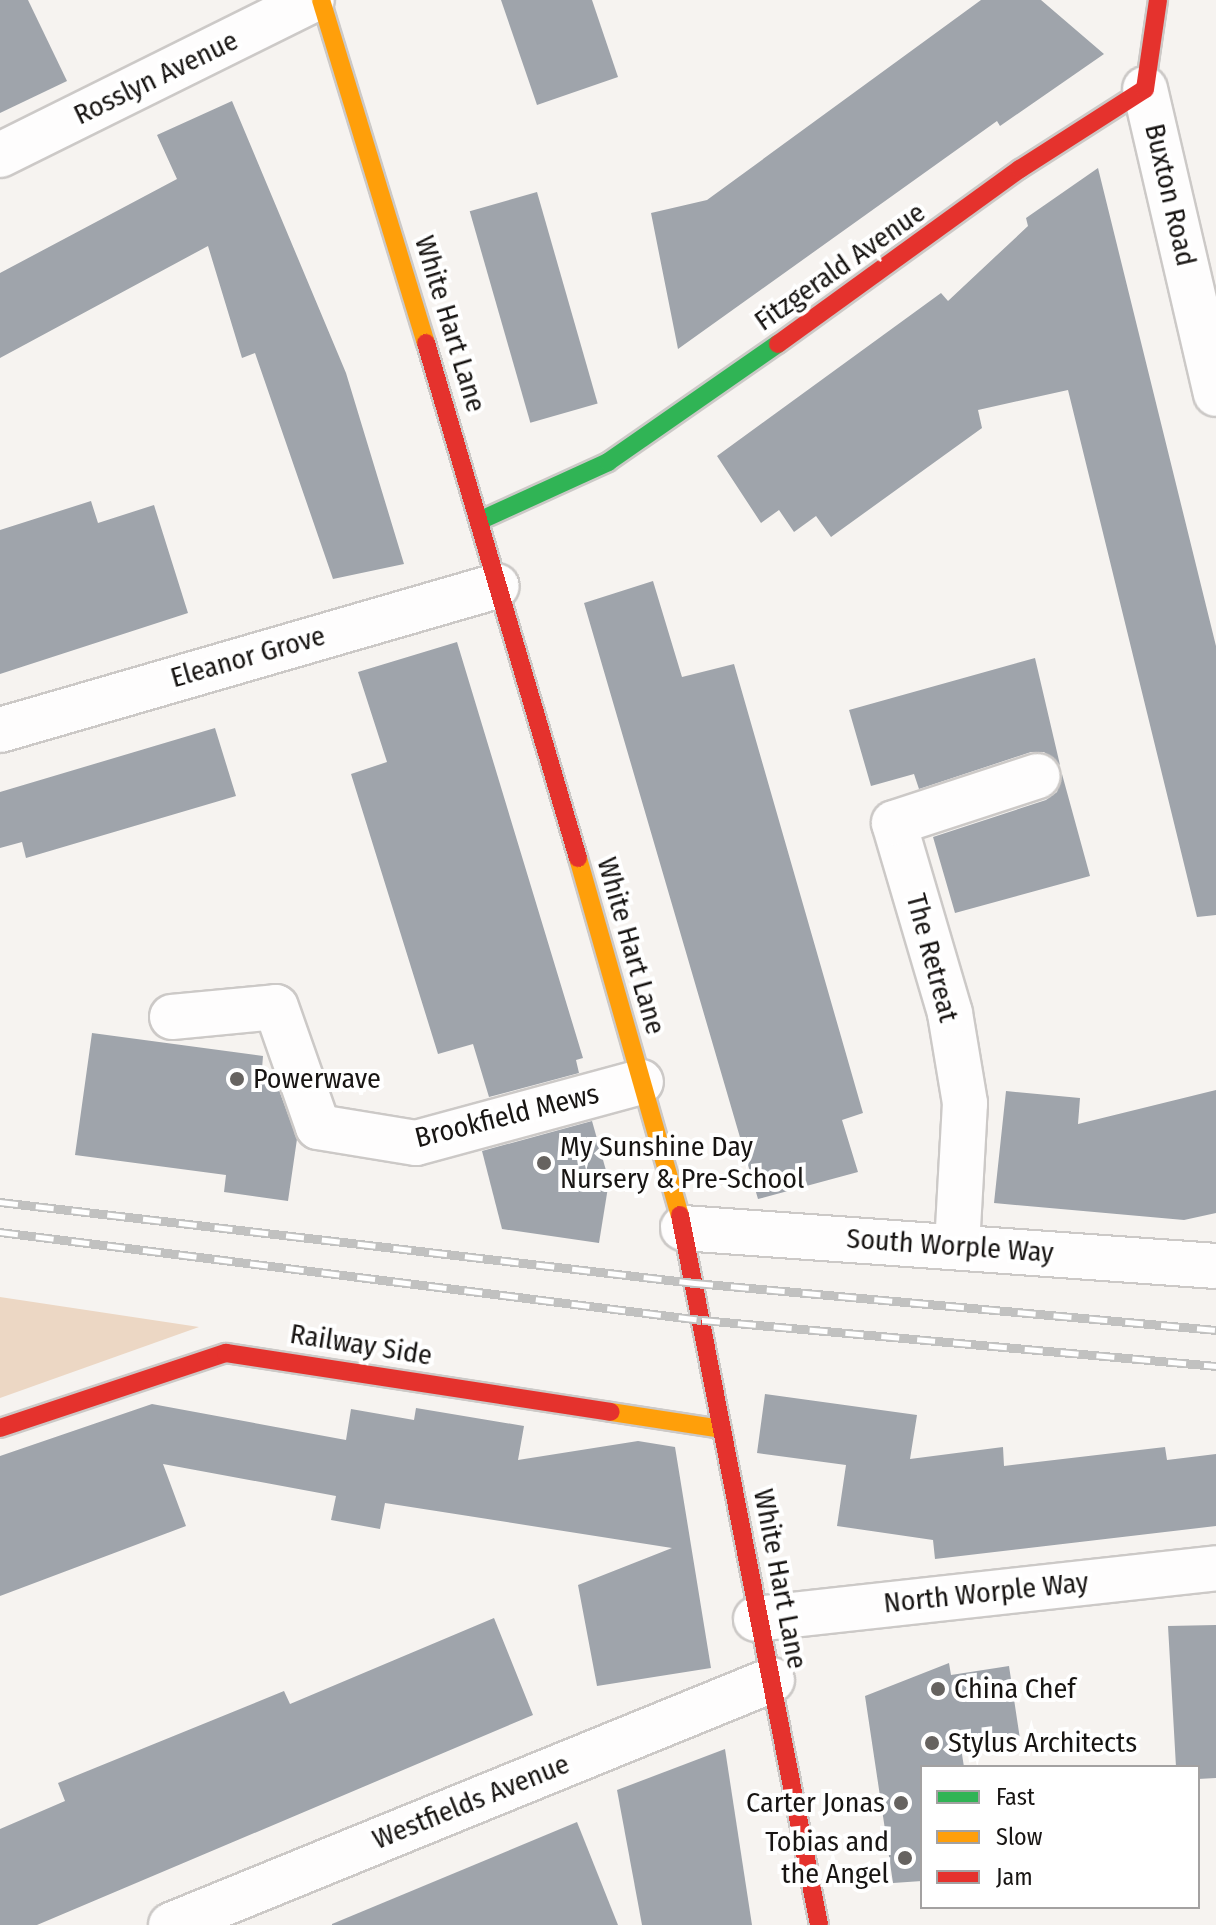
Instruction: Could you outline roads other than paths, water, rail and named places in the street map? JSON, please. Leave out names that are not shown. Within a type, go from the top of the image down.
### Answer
[{"type":"street","name":"Rosslyn Avenue","points":[[0,155],[312,0]]},
{"type":"street","name":"White Hart Lane","points":[[321,0],[481,520],[497,586],[683,1228],[756,1619],[772,1680],[819,1925]]},
{"type":"street","points":[[1145,89],[1158,0]]},
{"type":"street","name":"Fitzgerald Avenue","points":[[481,520],[608,462],[943,230],[1020,169],[1145,89]]},
{"type":"street","name":"Buxton Road","points":[[1145,89],[1216,394]]},
{"type":"street","name":"Eleanor Grove","points":[[0,730],[497,586]]},
{"type":"street","name":"The Retreat","points":[[957,1246],[965,1103],[950,1013],[894,823],[1038,776]]},
{"type":"street","name":"Brookfield Mews","points":[[172,1017],[276,1007],[318,1127],[416,1143],[641,1082]]},
{"type":"street","name":"South Worple Way","points":[[683,1228],[1216,1266]]},
{"type":"street","name":"Railway Side","points":[[0,1428],[226,1353],[722,1429]]},
{"type":"street","name":"North Worple Way","points":[[756,1619],[1216,1568]]},
{"type":"street","name":"Westfields Avenue","points":[[171,1925],[772,1680]]},
{"type":"railway","points":[[0,1202],[695,1283],[1216,1330]]},
{"type":"railway","points":[[0,1232],[702,1320],[1216,1366]]},
{"type":"place","name":"Powerwave","points":[[237,1079]]},
{"type":"place","name":"My Sunshine Day Nursery & Pre-School","points":[[544,1163]]},
{"type":"place","name":"China Chef","points":[[938,1689]]},
{"type":"place","name":"Stylus Architects","points":[[932,1743]]},
{"type":"place","name":"Carter Jonas","points":[[901,1803]]},
{"type":"place","name":"Tobias and the Angel","points":[[905,1858]]}]
